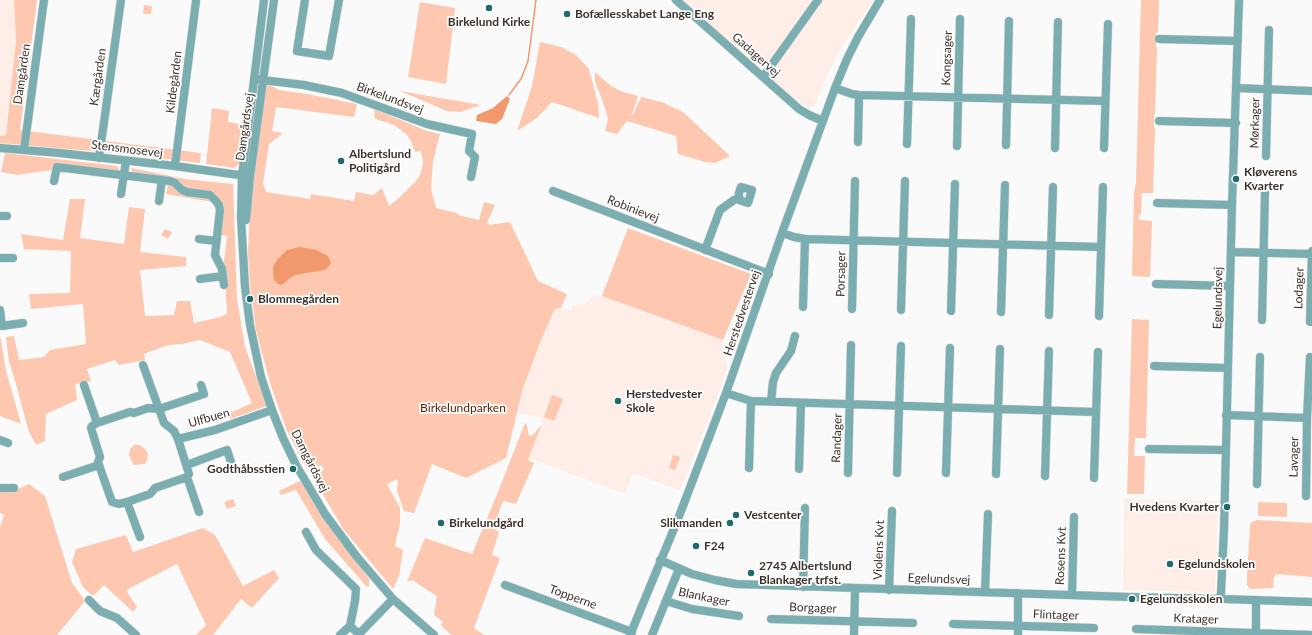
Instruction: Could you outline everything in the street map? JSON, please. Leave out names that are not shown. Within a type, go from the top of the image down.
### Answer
[{"type":"street","name":"Damgården","points":[[24,150],[44,0]]},
{"type":"street","name":"Kærgården","points":[[99,158],[121,0]]},
{"type":"street","name":"Damgårdsvej","points":[[264,0],[242,176],[242,258],[244,287],[261,377],[272,410],[296,465],[325,514],[357,557],[393,599],[434,635]]},
{"type":"street","name":"Damgårdsvej","points":[[242,258],[250,177],[274,0]]},
{"type":"street","points":[[305,0],[297,51],[329,56],[339,0]]},
{"type":"street","name":"Gadagervej","points":[[676,0],[799,109],[823,121]]},
{"type":"street","points":[[763,77],[818,0]]},
{"type":"street","name":"Herstedvestervej","points":[[631,633],[678,519],[726,393],[835,88],[855,42],[880,0]]},
{"type":"street","name":"Kildegården","points":[[176,162],[196,1]]},
{"type":"street","name":"Egelundsvej","points":[[1220,597],[1225,492],[1239,1]]},
{"type":"street","points":[[907,144],[911,19]]},
{"type":"street","name":"Kongsager","points":[[957,146],[960,19]]},
{"type":"street","points":[[1006,146],[1010,22]]},
{"type":"street","points":[[1055,148],[1058,22]]},
{"type":"street","points":[[1104,148],[1108,24]]},
{"type":"street","name":"Mørkager","points":[[1266,156],[1269,30]]},
{"type":"street","points":[[1159,39],[1238,41]]},
{"type":"street","name":"Birkelundsvej","points":[[254,79],[311,86],[342,93],[427,124],[472,134],[469,151],[474,157],[471,177]]},
{"type":"street","name":"Kongsager","points":[[835,88],[859,95],[1105,101]]},
{"type":"street","name":"Mørkager","points":[[1236,88],[1312,91]]},
{"type":"street","points":[[858,142],[859,95]]},
{"type":"street","points":[[1159,121],[1236,123]]},
{"type":"street","name":"Stensmosevej","points":[[0,149],[24,150],[126,161],[176,162],[250,177]]},
{"type":"street","points":[[121,194],[126,161]]},
{"type":"street","points":[[54,181],[57,167],[162,180],[175,183],[182,190],[187,192],[210,196],[219,205],[220,210],[214,255],[222,269],[223,280],[200,279]]},
{"type":"street","points":[[159,201],[162,180]]},
{"type":"street","name":"Porsager","points":[[852,309],[855,181]]},
{"type":"street","points":[[901,310],[905,181]]},
{"type":"street","points":[[951,312],[955,184]]},
{"type":"street","points":[[1001,312],[1004,185]]},
{"type":"street","points":[[1049,315],[1053,187]]},
{"type":"street","points":[[1099,316],[1103,187]]},
{"type":"street","name":"Robinievej","points":[[553,191],[768,274]]},
{"type":"street","points":[[1262,320],[1265,192]]},
{"type":"street","points":[[705,250],[720,210],[734,200],[740,198]]},
{"type":"street","points":[[1157,203],[1232,205]]},
{"type":"street","name":"Porsager","points":[[782,233],[805,239],[854,239],[1101,247]]},
{"type":"street","points":[[199,239],[216,241]]},
{"type":"street","points":[[803,307],[805,239]]},
{"type":"street","name":"Lodager","points":[[1310,322],[1312,251]]},
{"type":"street","name":"Lodager","points":[[1231,252],[1312,254]]},
{"type":"street","points":[[0,258],[13,258]]},
{"type":"street","points":[[1156,284],[1230,286]]},
{"type":"street","points":[[0,310],[2,326],[23,323]]},
{"type":"street","points":[[771,402],[773,382],[776,373],[791,351],[795,336]]},
{"type":"street","name":"Randager","points":[[848,473],[851,345]]},
{"type":"street","points":[[897,473],[901,346]]},
{"type":"street","points":[[946,474],[950,348]]},
{"type":"street","points":[[996,474],[1000,349]]},
{"type":"street","points":[[1045,476],[1049,351]]},
{"type":"street","points":[[1094,478],[1098,352]]},
{"type":"street","points":[[1257,484],[1260,357]]},
{"type":"street","name":"Lavager","points":[[1306,496],[1307,418],[1310,357]]},
{"type":"street","points":[[143,365],[164,423],[174,431],[178,439]]},
{"type":"street","points":[[1154,366],[1228,368]]},
{"type":"street","points":[[84,385],[97,423]]},
{"type":"street","points":[[187,477],[155,488],[150,494],[127,502],[119,504],[112,502],[98,462],[100,457],[91,428],[97,423],[130,412],[134,413],[148,408],[159,409],[204,394],[201,385]]},
{"type":"street","name":"Randager","points":[[726,393],[751,401],[1096,412]]},
{"type":"street","points":[[749,468],[751,401]]},
{"type":"street","points":[[799,469],[801,402]]},
{"type":"street","name":"Ulfbuen","points":[[199,512],[187,477],[189,474],[187,465],[178,439],[215,430],[272,410]]},
{"type":"street","points":[[1226,415],[1307,418]]},
{"type":"street","points":[[0,440],[8,443]]},
{"type":"street","points":[[1149,448],[1226,450]]},
{"type":"street","points":[[187,465],[227,450],[232,465]]},
{"type":"street","points":[[63,477],[99,465]]},
{"type":"street","points":[[0,488],[14,488]]},
{"type":"street","points":[[127,502],[140,537]]},
{"type":"street","points":[[802,587],[805,508]]},
{"type":"street","name":"Violens Kvt","points":[[889,590],[892,511]]},
{"type":"street","points":[[985,592],[988,514]]},
{"type":"street","name":"Rosens Kvt","points":[[1072,595],[1074,517]]},
{"type":"street","points":[[306,532],[316,550],[356,589],[351,623],[340,635]]},
{"type":"street","name":"Egelundsvej","points":[[660,560],[679,569],[704,577],[736,584],[889,590],[1217,599],[1220,597],[1224,599],[1312,602]]},
{"type":"street","name":"Blankager","points":[[652,635],[679,569]]},
{"type":"street","name":"Topperne","points":[[505,585],[631,633]]},
{"type":"street","name":"Borgager","points":[[854,635],[855,588]]},
{"type":"street","name":"Flintager","points":[[1018,593],[1018,635]]},
{"type":"street","points":[[351,623],[358,634],[393,599]]},
{"type":"street","points":[[89,600],[100,611],[117,618],[136,635]]},
{"type":"street","points":[[1256,600],[1256,634]]},
{"type":"street","name":"Blankager","points":[[666,601],[692,609],[739,616]]},
{"type":"street","name":"Borgager","points":[[771,618],[912,623]]},
{"type":"street","name":"Flintager","points":[[953,624],[1094,628]]},
{"type":"street","name":"Kratager","points":[[1136,629],[1256,634],[1312,634]]},
{"type":"shaded area","points":[[0,0],[14,0],[16,40],[5,136],[0,136]]},
{"type":"shaded area","points":[[682,0],[873,0],[835,58],[814,106],[808,108],[791,97]]},
{"type":"shaded area","points":[[507,96],[510,99],[502,119],[496,124],[476,121],[477,115],[493,108]]},
{"type":"shaded area","points":[[300,247],[316,250],[328,256],[331,263],[325,270],[295,275],[282,285],[278,284],[274,280],[273,273],[273,267],[277,260],[287,250]]},
{"type":"shaded area","name":"Herstedvester Skole","points":[[594,295],[602,296],[723,340],[728,369],[680,491],[633,473],[625,494],[529,458],[543,419],[537,416],[518,413],[523,388],[543,335],[554,311],[557,308],[571,310],[573,305],[582,305],[589,301]]},
{"type":"shaded area","name":"Egelundskolen","points":[[1124,499],[1218,501],[1215,592],[1123,590]]},
{"type":"green space","points":[[14,0],[37,0],[20,130],[201,153],[200,163],[115,153],[0,143],[0,136],[6,135],[16,40]]},
{"type":"green space","points":[[1141,0],[1159,0],[1158,32],[1156,33],[1157,48],[1153,193],[1142,193],[1141,214],[1139,215],[1140,220],[1152,221],[1150,277],[1132,276]]},
{"type":"green space","points":[[420,2],[455,8],[446,84],[408,77]]},
{"type":"green space","points":[[144,5],[152,6],[151,14],[143,14]]},
{"type":"green space","points":[[540,42],[561,47],[576,55],[589,69],[598,103],[599,118],[552,102],[537,118],[517,131],[532,86]]},
{"type":"green space","points":[[595,72],[611,86],[623,92],[638,96],[630,117],[634,113],[641,97],[662,102],[683,112],[730,156],[715,163],[705,162],[678,154],[676,136],[627,121],[617,134],[605,131],[608,119],[595,81]]},
{"type":"green space","name":"Birkelundparken","points":[[266,83],[279,90],[357,104],[354,117],[276,107],[272,131],[283,133],[269,144],[263,183],[266,192],[310,199],[311,194],[354,201],[356,192],[373,195],[382,188],[389,206],[415,182],[420,175],[423,162],[421,151],[415,152],[407,135],[396,126],[375,119],[374,109],[427,131],[440,134],[433,161],[431,189],[436,208],[479,220],[484,202],[495,205],[487,223],[489,225],[510,222],[538,281],[567,294],[561,308],[557,308],[554,311],[543,335],[523,388],[506,458],[466,478],[432,464],[414,513],[404,511],[397,491],[398,479],[387,484],[400,508],[400,523],[395,546],[403,550],[399,576],[393,589],[344,530],[313,478],[324,470],[321,465],[307,469],[287,431],[270,383],[256,330],[250,285],[248,253],[250,206]]},
{"type":"green space","points":[[400,91],[481,105],[460,112],[447,111]]},
{"type":"green space","points":[[212,108],[229,111],[228,122],[245,125],[240,163],[234,168],[206,164]]},
{"type":"green space","points":[[5,153],[117,166],[121,173],[53,165],[52,170],[17,175],[1,172]]},
{"type":"green space","points":[[131,168],[185,179],[233,184],[237,299],[245,347],[267,406],[230,419],[228,414],[252,403],[230,352],[200,340],[168,345],[144,354],[145,360],[119,365],[115,360],[87,369],[91,381],[75,384],[77,400],[46,414],[45,441],[36,445],[29,432],[9,362],[6,337],[14,336],[19,360],[44,357],[50,350],[86,344],[83,304],[31,309],[29,294],[70,293],[71,251],[24,249],[21,234],[63,240],[70,199],[85,199],[80,238],[124,244],[129,207],[145,209],[140,252],[186,257],[186,266],[140,270],[145,316],[174,315],[177,301],[190,301],[194,323],[227,314],[224,261],[227,236],[219,235],[224,204],[166,194],[169,179],[133,174]]},
{"type":"green space","points":[[628,228],[751,274],[723,340],[602,296]]},
{"type":"green space","points":[[165,229],[172,232],[168,239],[161,235]]},
{"type":"green space","points":[[1132,319],[1149,320],[1146,438],[1135,438],[1134,456],[1145,456],[1144,494],[1127,494]]},
{"type":"green space","points":[[0,335],[6,371],[21,424],[0,416]]},
{"type":"green space","points":[[552,395],[563,399],[554,421],[544,417]]},
{"type":"green space","points":[[525,423],[527,425],[529,436],[533,435],[542,424],[528,460],[534,463],[516,504],[503,501],[493,528],[499,532],[492,555],[500,558],[474,628],[484,635],[451,635],[441,625],[443,622],[434,615],[437,596],[412,580],[407,582],[425,538],[472,554]]},
{"type":"green space","points":[[134,445],[140,445],[148,454],[145,464],[134,465],[131,460],[129,455],[130,449]]},
{"type":"green space","points":[[673,455],[680,457],[675,470],[669,468]]},
{"type":"green space","points":[[300,481],[325,519],[369,579],[369,586],[367,587],[325,539],[296,490],[281,495],[279,491]]},
{"type":"green space","points":[[29,484],[45,496],[72,583],[85,601],[57,635],[0,635],[0,527],[4,515],[0,513],[0,491],[14,491]]},
{"type":"green space","points":[[233,499],[236,506],[227,509],[224,502]]},
{"type":"green space","points":[[1258,502],[1287,503],[1287,517],[1258,516]]},
{"type":"green space","points":[[1257,520],[1312,523],[1312,577],[1276,574],[1273,588],[1250,589],[1247,585],[1247,577],[1250,524]]},
{"type":"green space","points":[[203,528],[215,535],[243,586],[274,570],[279,578],[252,608],[241,599],[213,635],[196,635],[206,625],[177,564],[126,590],[137,607],[133,612],[104,585],[93,596],[83,587],[72,562],[76,549],[126,535],[133,552]]},
{"type":"waterway","points":[[509,95],[521,79],[528,61],[536,0]]},
{"type":"place","name":"Birkelund Kirke","points":[[489,8]]},
{"type":"place","name":"Bofællesskabet Lange Eng","points":[[567,14]]},
{"type":"place","name":"Albertslund Politigård","points":[[341,161]]},
{"type":"place","name":"Kløverens Kvarter","points":[[1236,179]]},
{"type":"place","name":"Blommegården","points":[[250,299]]},
{"type":"place","name":"Herstedvester Skole","points":[[618,401]]},
{"type":"place","name":"Godthåbsstien","points":[[293,469]]},
{"type":"place","name":"Hvedens Kvarter","points":[[1227,507]]},
{"type":"place","name":"Vestcenter","points":[[736,515]]},
{"type":"place","name":"Birkelundgård","points":[[441,523]]},
{"type":"place","name":"Slikmanden","points":[[730,523]]},
{"type":"place","name":"F24","points":[[696,546]]},
{"type":"place","name":"Egelundskolen","points":[[1170,564]]},
{"type":"place","name":"2745 Albertslund Blankager trfst.","points":[[751,573]]},
{"type":"place","name":"Egelundsskolen","points":[[1132,599]]}]
